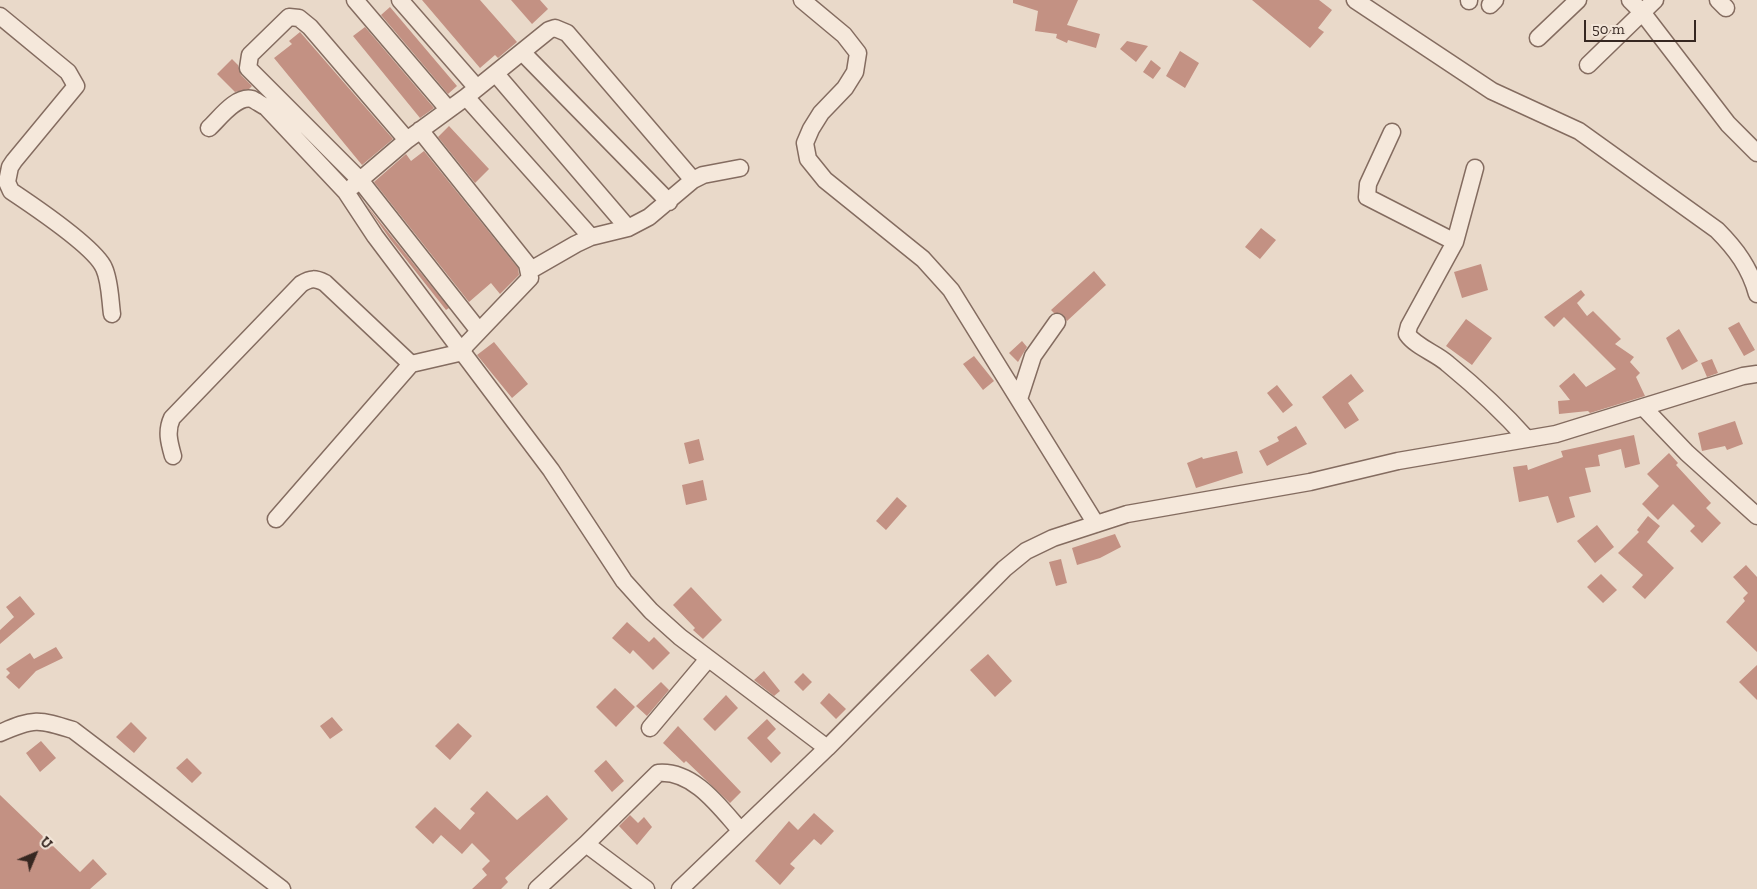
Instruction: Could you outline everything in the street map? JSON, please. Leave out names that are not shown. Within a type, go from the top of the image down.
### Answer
[{"type":"street","points":[[355,0],[448,109]]},
{"type":"street","points":[[400,0],[472,93],[592,237]]},
{"type":"street","points":[[802,0],[844,35],[858,52],[856,72],[845,88],[820,113],[811,129],[805,143],[808,159],[825,180],[923,260],[951,290],[1096,524]]},
{"type":"street","points":[[1355,0],[1492,91],[1578,131],[1717,230],[1734,247],[1746,266],[1757,294]]},
{"type":"street","points":[[1538,38],[1578,0]]},
{"type":"street","points":[[1630,0],[1642,12],[1728,124],[1757,153]]},
{"type":"street","points":[[1588,65],[1655,0]]},
{"type":"street","points":[[0,16],[68,72],[76,86],[14,161],[10,167],[6,182],[11,191],[32,205],[101,262],[106,274],[112,314]]},
{"type":"street","points":[[463,352],[465,346],[530,278],[527,264],[413,135],[310,26],[299,18],[289,17],[250,56],[248,68],[360,180],[479,331]]},
{"type":"street","points":[[346,192],[413,135],[472,93],[549,30],[555,28],[567,33],[693,180]]},
{"type":"street","points":[[523,53],[669,202]]},
{"type":"street","points":[[496,74],[628,228]]},
{"type":"street","points":[[209,128],[243,99],[251,99],[266,108],[346,192],[375,236],[551,470],[624,581],[662,622],[827,748]]},
{"type":"street","points":[[1392,132],[1368,184],[1367,197],[1454,242]]},
{"type":"street","points":[[529,271],[592,237],[628,228],[669,202],[693,180],[713,172],[740,168]]},
{"type":"street","points":[[1475,168],[1454,242],[1409,326],[1408,334],[1415,342],[1454,368],[1528,439]]},
{"type":"street","points":[[173,456],[168,437],[168,426],[172,418],[301,284],[309,279],[316,278],[325,283],[411,364]]},
{"type":"street","points":[[1019,399],[1033,356],[1057,322]]},
{"type":"street","points":[[276,519],[411,364],[463,352]]},
{"type":"street","points":[[680,889],[827,748],[1004,569],[1026,552],[1053,538],[1127,514],[1310,482],[1398,461],[1528,439],[1585,426],[1743,376],[1757,374]]},
{"type":"street","points":[[1642,407],[1687,453],[1757,516]]},
{"type":"street","points":[[650,728],[708,659]]},
{"type":"street","points":[[0,733],[27,721],[48,722],[73,730],[282,889]]},
{"type":"street","points":[[537,889],[658,773],[670,772],[682,776],[703,791],[740,830]]},
{"type":"street","points":[[586,844],[646,889]]},
{"type":"building","points":[[422,0],[480,0],[517,42],[498,58],[495,55],[480,68]]},
{"type":"building","points":[[511,0],[540,0],[548,9],[532,24]]},
{"type":"building","points":[[1013,0],[1078,0],[1067,25],[1100,34],[1096,48],[1068,40],[1067,43],[1056,38],[1057,34],[1035,31],[1038,11],[1013,3]]},
{"type":"building","points":[[1252,0],[1319,0],[1332,10],[1318,28],[1324,32],[1310,48]]},
{"type":"building","points":[[390,7],[457,86],[448,94],[381,15]]},
{"type":"building","points":[[365,27],[434,108],[420,118],[353,36]]},
{"type":"building","points":[[300,32],[393,139],[362,165],[274,58],[292,44],[289,41]]},
{"type":"building","points":[[1127,41],[1148,46],[1136,62],[1120,49]]},
{"type":"building","points":[[1180,51],[1199,63],[1185,88],[1166,76]]},
{"type":"building","points":[[232,59],[238,65],[241,75],[252,86],[249,89],[235,92],[217,74]]},
{"type":"building","points":[[1151,60],[1161,68],[1153,79],[1143,72]]},
{"type":"building","points":[[449,126],[489,169],[475,183],[438,137]]},
{"type":"building","points":[[424,151],[518,268],[519,275],[500,294],[491,283],[469,302],[374,182],[406,154],[411,161]]},
{"type":"building","points":[[364,202],[449,308],[446,310],[390,239]]},
{"type":"building","points":[[1261,228],[1276,240],[1260,259],[1245,247]]},
{"type":"building","points":[[1481,264],[1488,290],[1462,298],[1454,272]]},
{"type":"building","points":[[1094,271],[1106,285],[1067,321],[1062,314],[1054,313],[1051,310]]},
{"type":"building","points":[[1581,290],[1585,295],[1577,303],[1587,316],[1593,311],[1621,339],[1615,344],[1634,357],[1630,362],[1640,373],[1636,377],[1645,396],[1590,413],[1588,411],[1559,414],[1558,401],[1570,400],[1559,386],[1574,373],[1586,387],[1616,369],[1564,317],[1554,327],[1544,317]]},
{"type":"building","points":[[1466,319],[1492,338],[1472,365],[1446,346]]},
{"type":"building","points":[[1739,322],[1755,350],[1744,356],[1728,328]]},
{"type":"building","points":[[1679,329],[1698,361],[1682,370],[1666,338]]},
{"type":"building","points":[[1022,341],[1027,347],[1018,362],[1009,353]]},
{"type":"building","points":[[494,342],[528,384],[512,398],[477,355]]},
{"type":"building","points":[[974,356],[994,381],[983,390],[963,364]]},
{"type":"building","points":[[1712,359],[1718,373],[1707,377],[1701,363]]},
{"type":"building","points":[[1351,374],[1364,391],[1348,403],[1359,420],[1345,429],[1322,397]]},
{"type":"building","points":[[1277,385],[1293,405],[1283,413],[1267,393]]},
{"type":"building","points":[[1735,421],[1743,444],[1727,450],[1725,446],[1702,451],[1698,433]]},
{"type":"building","points":[[1296,426],[1307,444],[1267,466],[1259,451],[1279,441],[1277,437]]},
{"type":"building","points":[[1634,435],[1640,464],[1625,468],[1621,449],[1598,455],[1600,466],[1585,468],[1591,492],[1569,497],[1575,517],[1557,523],[1548,496],[1519,502],[1513,467],[1527,465],[1528,470],[1563,457],[1561,451]]},
{"type":"building","points":[[699,439],[704,460],[689,464],[684,443]]},
{"type":"building","points":[[1237,451],[1243,473],[1196,488],[1187,463],[1202,457],[1203,459]]},
{"type":"building","points":[[1669,453],[1678,463],[1676,465],[1711,503],[1706,508],[1721,523],[1702,543],[1690,531],[1695,526],[1673,504],[1658,520],[1642,504],[1659,486],[1647,474]]},
{"type":"building","points":[[703,480],[707,500],[686,505],[682,485]]},
{"type":"building","points":[[897,497],[907,506],[886,530],[876,521]]},
{"type":"building","points":[[1648,516],[1660,526],[1647,542],[1674,568],[1645,599],[1632,587],[1643,575],[1618,553],[1639,532],[1637,530]]},
{"type":"building","points":[[1597,525],[1614,547],[1595,563],[1577,541]]},
{"type":"building","points":[[1115,534],[1121,547],[1100,558],[1077,565],[1072,548]]},
{"type":"building","points":[[1061,559],[1067,583],[1056,586],[1049,562]]},
{"type":"building","points":[[1746,565],[1757,577],[1757,652],[1726,622],[1745,601],[1743,598],[1748,593],[1733,577]]},
{"type":"building","points":[[1601,574],[1617,590],[1603,603],[1587,587]]},
{"type":"building","points":[[691,587],[722,620],[703,639],[693,630],[695,628],[673,605]]},
{"type":"building","points":[[20,596],[35,614],[0,644],[0,630],[14,617],[6,607]]},
{"type":"building","points":[[627,622],[649,642],[654,637],[670,653],[653,670],[633,650],[630,654],[612,638]]},
{"type":"building","points":[[56,647],[63,658],[36,671],[19,689],[6,677],[10,673],[6,669],[30,653],[34,659]]},
{"type":"building","points":[[988,654],[1012,681],[995,697],[970,670]]},
{"type":"building","points":[[1757,665],[1757,700],[1739,682]]},
{"type":"building","points":[[764,671],[780,691],[774,696],[754,680]]},
{"type":"building","points":[[803,673],[812,682],[803,691],[794,682]]},
{"type":"building","points":[[661,682],[669,690],[647,716],[636,706]]},
{"type":"building","points":[[615,688],[635,707],[616,727],[596,707]]},
{"type":"building","points":[[829,693],[846,709],[836,719],[820,703]]},
{"type":"building","points":[[726,695],[738,708],[715,731],[703,719]]},
{"type":"building","points":[[332,717],[343,730],[330,739],[320,726]]},
{"type":"building","points":[[767,719],[776,729],[767,738],[781,753],[771,763],[747,738]]},
{"type":"building","points":[[131,722],[147,738],[134,753],[116,737]]},
{"type":"building","points":[[458,723],[472,736],[450,760],[435,746]]},
{"type":"building","points":[[678,726],[741,792],[730,803],[686,761],[684,763],[663,743]]},
{"type":"building","points":[[41,741],[56,758],[40,772],[26,753]]},
{"type":"building","points":[[187,758],[202,773],[192,783],[176,768]]},
{"type":"building","points":[[606,760],[624,781],[612,792],[594,771]]},
{"type":"building","points":[[487,791],[517,820],[547,795],[568,819],[505,878],[508,882],[501,889],[472,889],[487,875],[482,869],[490,861],[472,843],[462,854],[441,835],[433,844],[415,827],[435,807],[460,830],[475,813],[470,809]]},
{"type":"building","points":[[0,795],[80,872],[93,859],[107,874],[90,889],[0,889]]},
{"type":"building","points":[[814,813],[834,831],[821,845],[814,839],[790,864],[795,868],[780,885],[755,861],[789,821],[798,830]]},
{"type":"building","points":[[630,815],[638,823],[644,817],[652,827],[637,845],[619,826]]}]
